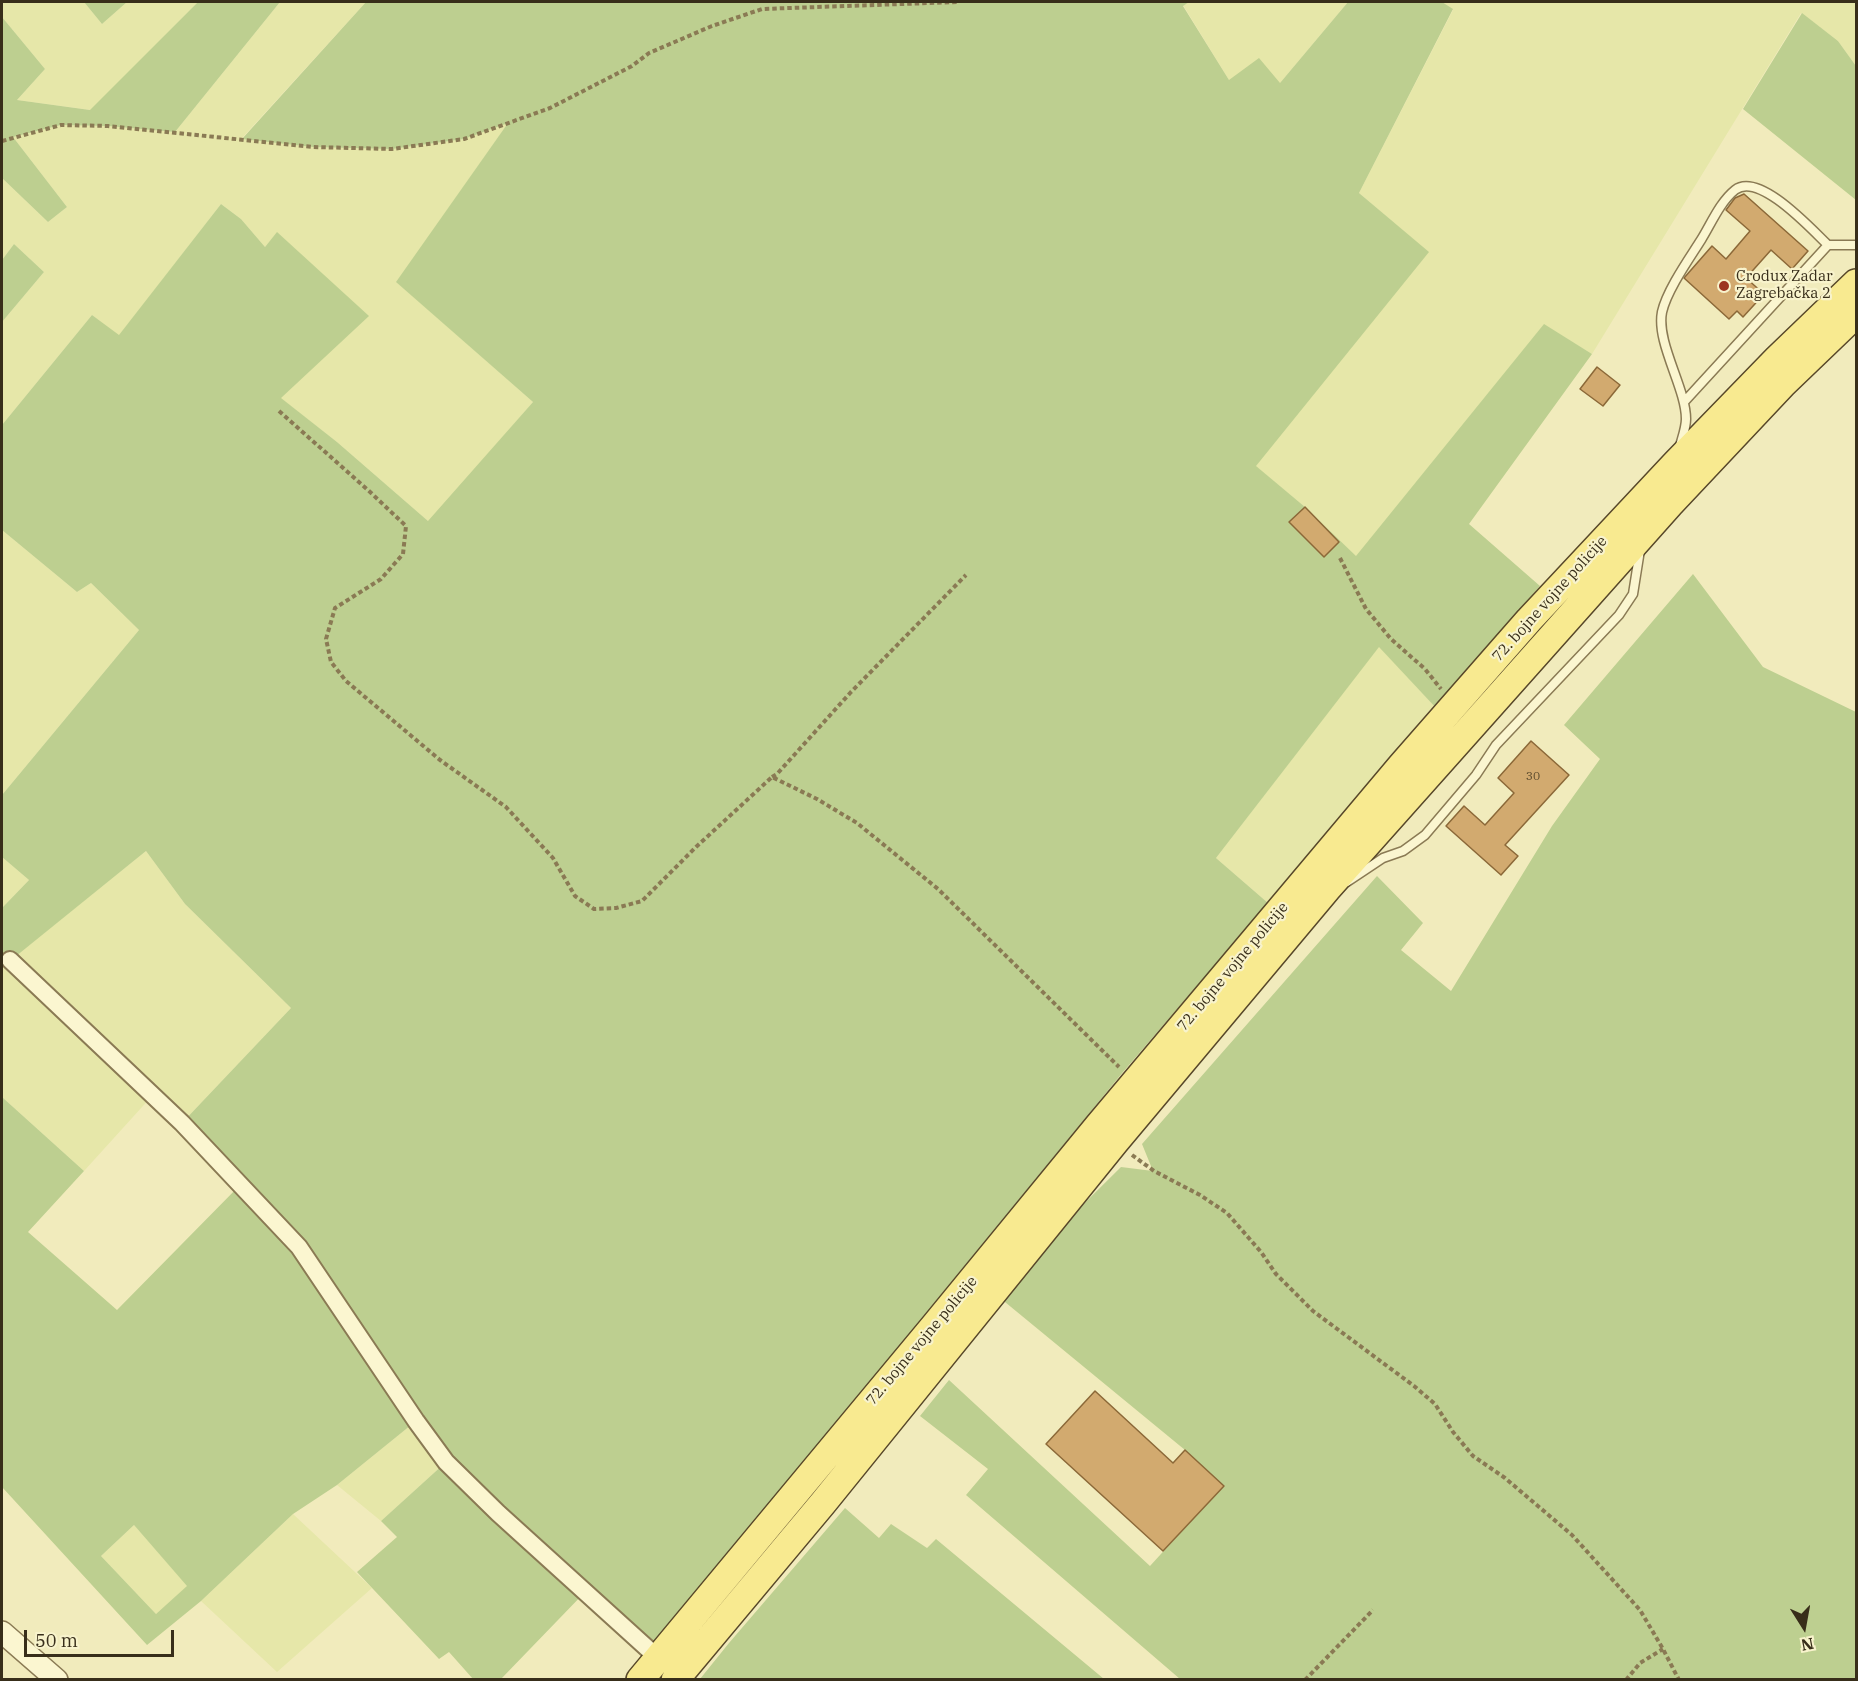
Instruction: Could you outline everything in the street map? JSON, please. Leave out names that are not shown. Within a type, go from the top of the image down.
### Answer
[{"type":"main road","name":"72. bojne vojne policije","points":[[640,1680],[1135,1082],[1401,766],[1529,620],[1675,464],[1778,358],[1857,282]]},
{"type":"main road","name":"72. bojne vojne policije","points":[[675,1680],[823,1503],[1115,1142],[1327,889],[1640,537],[1783,384],[1857,314]]},
{"type":"street","points":[[10,960],[182,1123],[299,1247],[446,1462],[498,1513],[658,1658]]},
{"type":"street","points":[[2,1632],[57,1680]]},
{"type":"lane","points":[[1675,464],[1686,421],[1684,402],[1677,386],[1662,332],[1662,313],[1675,282],[1721,207],[1735,190],[1743,186],[1765,192],[1784,204],[1828,245],[1857,245]]},
{"type":"lane","points":[[1684,402],[1828,245]]},
{"type":"lane","points":[[1327,889],[1344,884],[1383,858],[1403,851],[1425,835],[1450,808],[1496,745],[1619,615],[1633,594],[1640,557],[1640,537]]},
{"type":"path","points":[[2,141],[61,125],[108,126],[313,147],[392,149],[464,139],[550,108],[632,66],[649,53],[712,26],[762,9],[958,2]]},
{"type":"path","points":[[279,411],[406,526],[403,554],[381,579],[335,608],[326,639],[331,662],[346,681],[440,760],[506,807],[553,858],[575,896],[594,909],[616,908],[642,901],[696,847],[777,774],[851,692],[966,574]]},
{"type":"path","points":[[1340,558],[1366,609],[1391,639],[1425,669],[1454,706]]},
{"type":"path","points":[[772,777],[817,799],[857,823],[938,889],[1135,1082]]},
{"type":"path","points":[[1115,1142],[1154,1171],[1200,1195],[1227,1213],[1261,1252],[1276,1274],[1313,1311],[1435,1404],[1453,1432],[1473,1456],[1505,1478],[1572,1535],[1640,1610],[1664,1649],[1679,1680]]},
{"type":"path","points":[[1305,1680],[1373,1610]]},
{"type":"path","points":[[1626,1680],[1640,1663],[1664,1649]]},
{"type":"green space","points":[[2,2],[84,2],[102,24],[127,2],[198,2],[91,110],[17,100],[45,69],[2,17]]},
{"type":"green space","points":[[84,2],[127,2],[102,24]]},
{"type":"green space","points":[[198,2],[280,2],[175,132],[108,126],[61,125],[13,137],[67,207],[48,222],[2,178],[2,17],[45,69],[17,100],[90,110]]},
{"type":"green space","points":[[280,2],[366,2],[242,138],[313,147],[392,149],[464,139],[509,122],[397,282],[533,402],[429,522],[337,442],[280,398],[368,316],[277,233],[265,247],[241,219],[221,204],[119,336],[92,315],[2,425],[2,322],[44,272],[14,244],[2,260],[2,178],[48,222],[67,207],[13,137],[61,125],[108,126],[175,132]]},
{"type":"green space","points":[[366,2],[1189,2],[1183,6],[1229,80],[1259,58],[1280,83],[1348,2],[1442,2],[1453,9],[1359,193],[1429,252],[1256,466],[1305,507],[1356,556],[1544,324],[1592,354],[1469,524],[1540,586],[1436,708],[1379,647],[1216,858],[1268,903],[1123,1072],[650,1651],[586,1591],[501,1679],[473,1679],[449,1652],[439,1659],[357,1572],[397,1537],[381,1521],[446,1462],[416,1421],[337,1485],[293,1514],[201,1601],[147,1645],[2,1487],[2,1097],[84,1171],[28,1232],[117,1310],[241,1184],[182,1123],[291,1008],[185,904],[146,851],[5,965],[2,961],[2,908],[29,880],[2,857],[2,795],[139,630],[91,583],[77,592],[2,530],[2,425],[92,315],[119,335],[221,204],[241,219],[265,247],[277,232],[369,316],[281,398],[337,442],[428,521],[533,402],[396,282],[508,123],[464,139],[392,149],[313,147],[242,139]],"holes":[[[134,1525],[187,1586],[156,1614],[101,1556]]]},
{"type":"green space","points":[[1189,2],[1348,2],[1280,83],[1229,80],[1183,5]]},
{"type":"green space","points":[[1442,2],[1856,2],[1856,66],[1838,41],[1801,13],[1592,354],[1544,325],[1356,557],[1305,507],[1255,466],[1428,252],[1359,193],[1453,10]]},
{"type":"green space","points":[[1802,13],[1838,41],[1856,66],[1856,200],[1743,109]]},
{"type":"green space","points":[[14,244],[44,272],[2,322],[2,260]]},
{"type":"green space","points":[[2,530],[77,592],[91,583],[139,630],[2,795]]},
{"type":"green space","points":[[1693,574],[1763,667],[1856,712],[1856,1678],[1180,1679],[966,1495],[988,1469],[920,1416],[949,1380],[1150,1566],[1223,1486],[1185,1450],[994,1293],[1121,1167],[1153,1171],[1142,1144],[1377,876],[1423,923],[1401,950],[1451,991],[1552,826],[1600,759],[1564,725]]},
{"type":"green space","points":[[1379,646],[1436,708],[1350,805],[1268,903],[1216,858]]},
{"type":"green space","points":[[146,851],[185,904],[291,1008],[182,1123],[152,1096],[84,1171],[2,1097],[2,961],[5,964]]},
{"type":"green space","points":[[2,857],[29,880],[2,908]]},
{"type":"green space","points":[[416,1421],[446,1462],[381,1521],[337,1485]]},
{"type":"green space","points":[[845,1508],[879,1538],[891,1524],[927,1548],[936,1539],[1104,1679],[700,1679]]},
{"type":"green space","points":[[293,1514],[372,1588],[277,1672],[201,1601]]},
{"type":"green space","points":[[134,1525],[188,1586],[156,1614],[101,1556]]},
{"type":"building","points":[[1744,194],[1808,251],[1792,269],[1771,250],[1746,278],[1764,294],[1743,317],[1737,311],[1729,319],[1684,278],[1712,246],[1726,259],[1750,231],[1726,210],[1735,198]]},
{"type":"building","points":[[1597,367],[1620,385],[1603,406],[1580,389]]},
{"type":"building","points":[[1305,507],[1339,542],[1324,557],[1289,522]]},
{"type":"building","points":[[1531,741],[1569,775],[1505,845],[1518,856],[1501,875],[1446,826],[1464,806],[1485,825],[1514,793],[1498,778]]},
{"type":"building","points":[[1095,1391],[1173,1463],[1185,1450],[1224,1486],[1163,1551],[1046,1444]]},
{"type":"place","name":"Crodux Zadar Zagrebačka 2","points":[[1724,286]]}]
